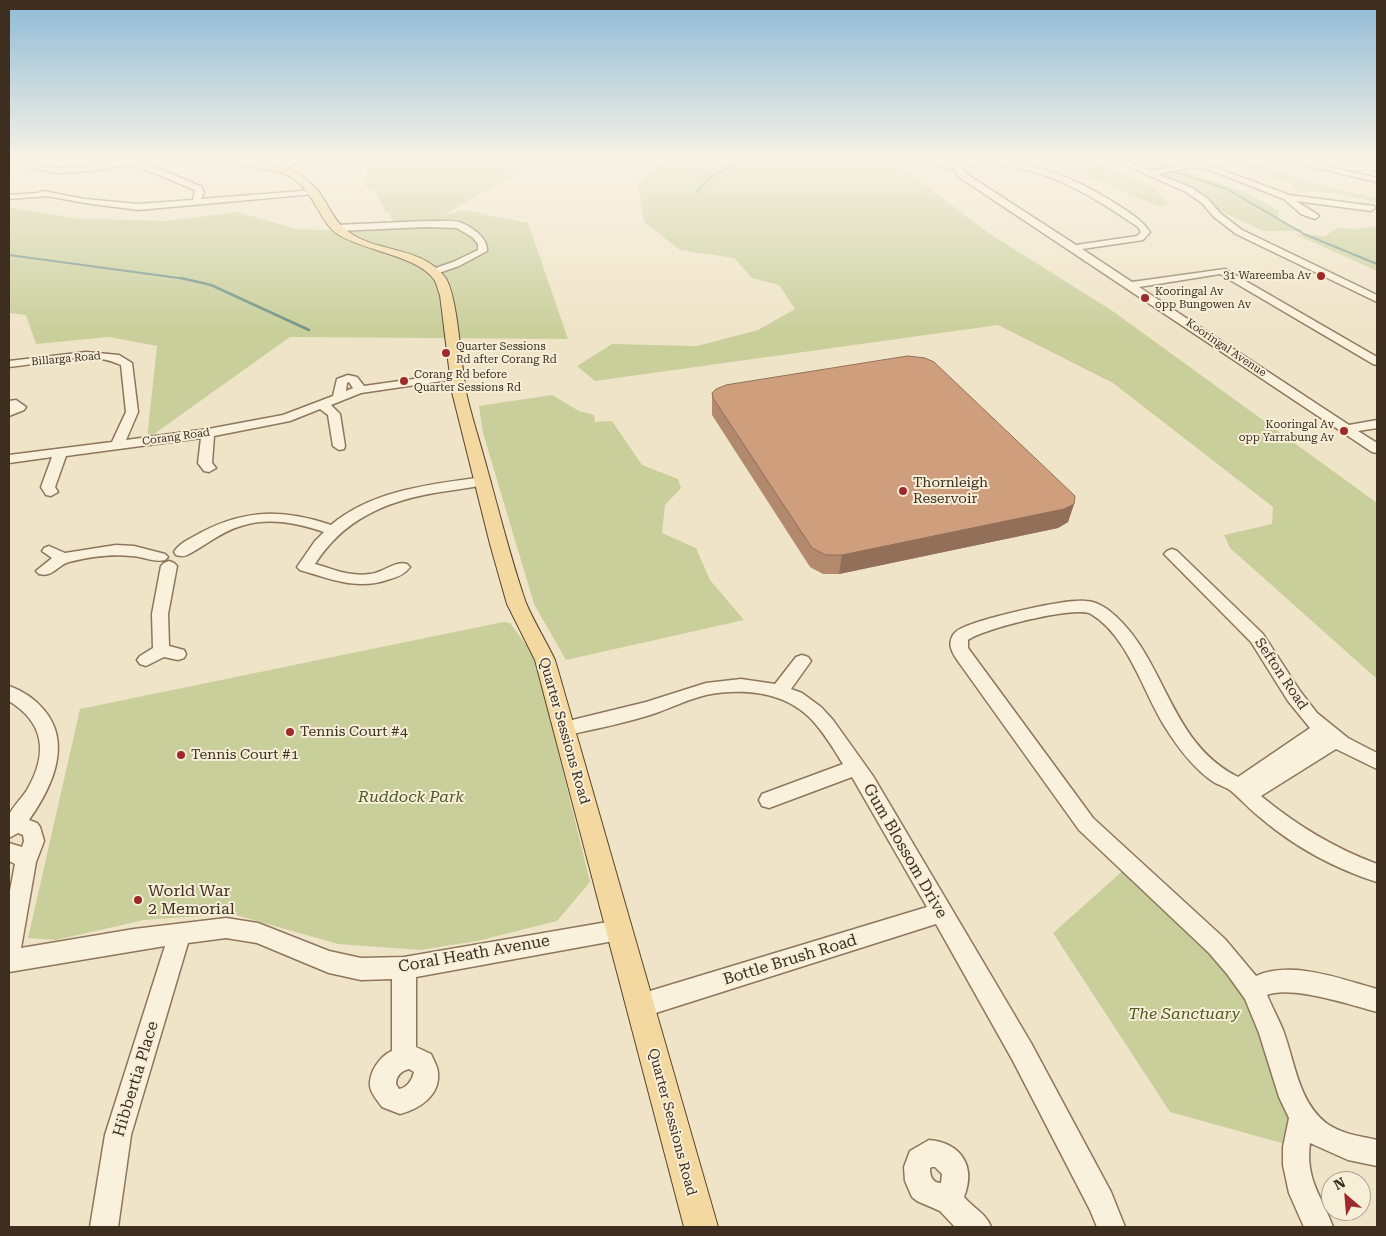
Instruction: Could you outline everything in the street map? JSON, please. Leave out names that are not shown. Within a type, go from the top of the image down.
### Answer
[{"type":"main road","name":"Quarter Sessions Road","points":[[330,217],[337,228],[356,241],[412,258],[433,272],[445,290],[456,376],[512,588],[525,622],[545,660],[701,1227]]},
{"type":"street","name":"Kooringal Avenue","points":[[1026,217],[1132,285],[1377,449]]},
{"type":"street","points":[[1074,248],[1144,236],[1146,232],[1141,225],[1128,217]]},
{"type":"street","points":[[1220,217],[1239,232],[1377,299]]},
{"type":"street","points":[[337,228],[459,225],[475,235],[483,244],[482,251],[475,256],[433,272]]},
{"type":"street","points":[[1132,285],[1222,271],[1377,362]]},
{"type":"street","name":"Billarga Road","points":[[9,364],[96,354],[118,357],[126,363],[132,412],[117,445]]},
{"type":"street","name":"Corang Road","points":[[9,458],[208,433],[286,418],[359,390],[456,376]]},
{"type":"street","points":[[9,405],[16,404],[20,407],[9,412]]},
{"type":"street","points":[[322,405],[334,414],[340,446]]},
{"type":"street","points":[[1347,429],[1377,424]]},
{"type":"street","points":[[208,433],[205,463],[209,468]]},
{"type":"street","points":[[51,492],[48,487],[60,452]]},
{"type":"street","points":[[398,575],[350,580],[328,574],[317,568],[305,567],[312,553],[332,530],[372,506],[398,496],[424,490],[483,481]]},
{"type":"street","points":[[146,660],[170,653],[159,619],[164,562],[168,553],[180,552],[197,540],[224,526],[257,518],[285,517],[307,520],[332,530]]},
{"type":"street","points":[[44,571],[56,555],[116,550],[134,551],[164,562]]},
{"type":"street","name":"Sefton Road","points":[[1172,554],[1229,608],[1257,639],[1295,698],[1329,734],[1352,751],[1377,761]]},
{"type":"street","points":[[1329,734],[1260,788],[1256,790],[1243,787],[1226,782],[1182,738],[1172,724],[1138,656],[1107,617],[1094,609],[1087,606],[1070,607],[967,631],[958,644],[966,660],[1086,824],[1217,946],[1253,991],[1271,1031],[1292,1097],[1302,1117],[1318,1132],[1332,1141],[1348,1147],[1377,1153]]},
{"type":"street","points":[[780,691],[802,661]]},
{"type":"street","name":"Gum Blossom Drive","points":[[564,728],[650,708],[690,694],[728,686],[755,685],[780,691],[808,705],[822,718],[856,767],[1022,1052],[1101,1202],[1111,1227]]},
{"type":"street","points":[[9,693],[22,699],[43,718],[47,728],[50,751],[38,790],[12,826],[30,829],[33,833],[34,841],[17,857],[9,952]]},
{"type":"street","points":[[769,800],[856,767]]},
{"type":"street","points":[[1243,787],[1260,808],[1290,830],[1319,848],[1377,873]]},
{"type":"street","name":"Bottle Brush Road","points":[[640,1006],[941,913]]},
{"type":"street","name":"Coral Heath Avenue","points":[[9,961],[180,933],[226,928],[258,933],[328,962],[361,969],[404,968],[618,930]]},
{"type":"street","name":"Hibbertia Place","points":[[104,1227],[118,1135],[180,933]]},
{"type":"street","points":[[404,968],[404,1058]]},
{"type":"street","points":[[1253,991],[1265,984],[1276,981],[1294,982],[1377,1000]]},
{"type":"street","points":[[1302,1117],[1296,1158],[1304,1197],[1311,1215],[1319,1227]]},
{"type":"street","points":[[947,1196],[960,1214],[976,1227]]},
{"type":"green space","points":[[9,217],[67,217],[164,221],[200,217],[254,217],[297,229],[326,230],[411,222],[392,222],[391,217],[497,217],[528,223],[568,339],[290,337],[147,439],[157,346],[109,337],[36,344],[26,315],[9,313]]},
{"type":"green space","points":[[643,217],[967,217],[987,232],[1114,312],[1377,503],[1377,679],[1230,548],[1224,535],[1272,524],[1273,507],[1113,383],[998,325],[595,381],[577,366],[612,344],[697,346],[758,330],[795,309],[779,285],[752,278],[734,258],[680,250],[644,222]]},
{"type":"green space","points":[[1232,217],[1278,217],[1278,220],[1304,231],[1263,231]]},
{"type":"green space","points":[[1377,226],[1377,271],[1295,234],[1325,236],[1337,228],[1357,229]]},
{"type":"green space","points":[[552,395],[579,411],[594,415],[595,422],[612,421],[642,465],[678,479],[681,488],[665,505],[662,533],[696,548],[710,580],[744,620],[566,660],[534,604],[483,433],[479,406]]},
{"type":"green space","name":"Ruddock Park","points":[[503,622],[510,623],[535,657],[590,882],[557,921],[477,941],[420,950],[338,944],[232,914],[144,920],[56,940],[28,938],[80,709]]},
{"type":"green space","name":"The Sanctuary","points":[[1127,867],[1237,977],[1290,1102],[1296,1147],[1170,1112],[1053,933]]},
{"type":"building","name":"Thornleigh Reservoir","points":[[908,356],[925,358],[934,362],[1075,496],[1074,504],[1064,509],[842,555],[826,555],[812,548],[713,398],[712,393],[726,385]]},
{"type":"waterway","points":[[1274,217],[1304,234],[1377,264]]},
{"type":"waterway","points":[[9,255],[184,279]]},
{"type":"waterway","points":[[184,279],[211,285],[309,330]]},
{"type":"place","name":"31 Wareemba Av","points":[[1321,276]]},
{"type":"place","name":"Kooringal Av opp Bungowen Av","points":[[1145,298]]},
{"type":"place","name":"Quarter Sessions Rd after Corang Rd","points":[[446,353]]},
{"type":"place","name":"Corang Rd before Quarter Sessions Rd","points":[[404,381]]},
{"type":"place","name":"Kooringal Av opp Yarrabung Av","points":[[1344,431]]},
{"type":"place","name":"Thornleigh Reservoir","points":[[903,491]]},
{"type":"place","name":"Tennis Court #4","points":[[290,732]]},
{"type":"place","name":"Tennis Court #1","points":[[181,755]]},
{"type":"place","name":"World War 2 Memorial","points":[[138,900]]}]
